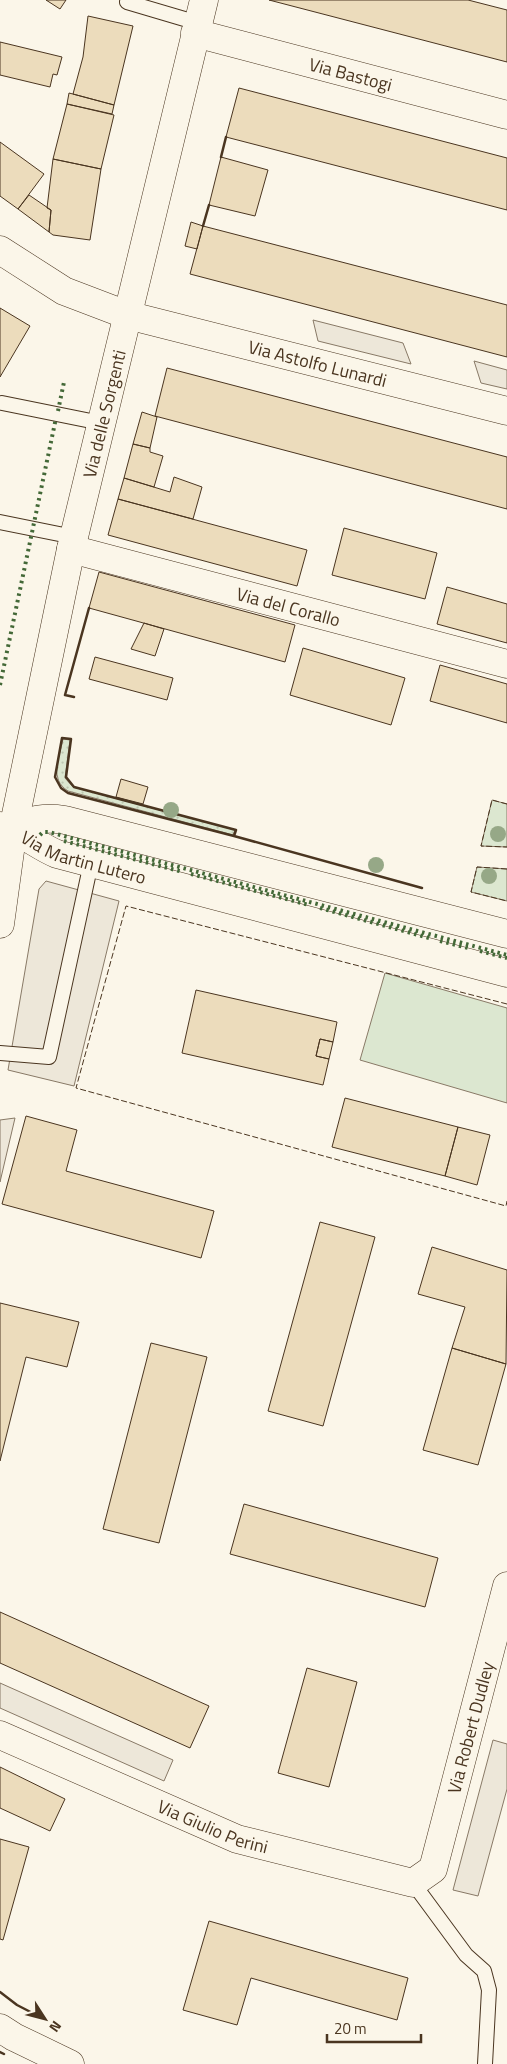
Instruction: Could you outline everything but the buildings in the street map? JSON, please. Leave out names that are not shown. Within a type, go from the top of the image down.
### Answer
[{"type":"street","name":"Via Bastogi","points":[[199,19],[507,115]]},
{"type":"street","name":"Via delle Sorgenti","points":[[0,924],[6,827],[100,424],[199,19]]},
{"type":"street","name":"Via Astolfo Lunardi","points":[[0,250],[64,291],[127,315],[507,411]]},
{"type":"street","name":"Via del Corallo","points":[[73,543],[507,664]]},
{"type":"street","name":"Via Martin Lutero","points":[[6,827],[41,818],[65,820],[507,934]]},
{"type":"street","name":"Via Martin Lutero","points":[[6,827],[46,850],[507,973]]},
{"type":"street","name":"Via Robert Dudley","points":[[423,1876],[507,1586]]},
{"type":"street","name":"Via Giulio Perini","points":[[0,1735],[238,1839],[423,1876]]},
{"type":"street","points":[[0,2028],[14,2037],[70,2064]]},
{"type":"lane","points":[[127,2],[199,19]]},
{"type":"lane","points":[[2,403],[100,424]]},
{"type":"lane","points":[[0,522],[73,543]]},
{"type":"lane","points":[[0,1053],[49,1057],[91,863]]},
{"type":"lane","points":[[423,1876],[466,1955],[484,1971],[489,1990],[485,2064]]},
{"type":"green space","points":[[63,739],[70,740],[65,778],[73,787],[235,830],[233,835],[68,791],[62,786],[57,775]]},
{"type":"green space","points":[[492,800],[507,804],[507,847],[481,846]]},
{"type":"green space","points":[[477,867],[507,869],[507,901],[471,892]]},
{"type":"green space","points":[[385,973],[507,1008],[507,1103],[360,1060]]},
{"type":"shaded area","points":[[313,320],[403,343],[411,364],[318,341]]},
{"type":"shaded area","points":[[474,361],[507,370],[507,389],[481,383]]},
{"type":"shaded area","points":[[46,881],[119,901],[74,1086],[8,1070],[39,889]]},
{"type":"shaded area","points":[[15,1118],[0,1182],[0,1120]]},
{"type":"shaded area","points":[[0,1683],[173,1760],[164,1781],[0,1708]]},
{"type":"shaded area","points":[[493,1740],[507,1744],[507,1789],[478,1896],[453,1890]]},
{"type":"hedge","points":[[58,411],[64,382]]},
{"type":"hedge","points":[[0,685],[56,418]]},
{"type":"hedge","points":[[40,835],[43,832],[49,832],[507,955]]},
{"type":"hedge","points":[[64,841],[183,872]]},
{"type":"hedge","points":[[191,874],[309,905]]},
{"type":"hedge","points":[[320,908],[429,938]]},
{"type":"hedge","points":[[440,941],[468,948]]},
{"type":"hedge","points":[[480,951],[507,958]]},
{"type":"fence","points":[[507,804],[492,800],[481,846],[507,847]]},
{"type":"fence","points":[[507,869],[477,867],[471,892],[507,901]]},
{"type":"fence","points":[[507,1004],[126,906],[76,1088],[506,1206],[507,1201]]},
{"type":"wall","points":[[221,157],[226,137]]},
{"type":"wall","points":[[203,226],[209,205]]},
{"type":"wall","points":[[74,697],[65,695],[89,608]]},
{"type":"wall","points":[[62,738],[71,739],[66,777],[74,787],[236,830],[234,836],[68,793],[61,788],[55,777],[62,738]]},
{"type":"wall","points":[[234,836],[422,888]]},
{"type":"wall","points":[[0,1992],[17,2005],[48,2021]]},
{"type":"wall","points":[[0,2052],[4,2054]]}]
